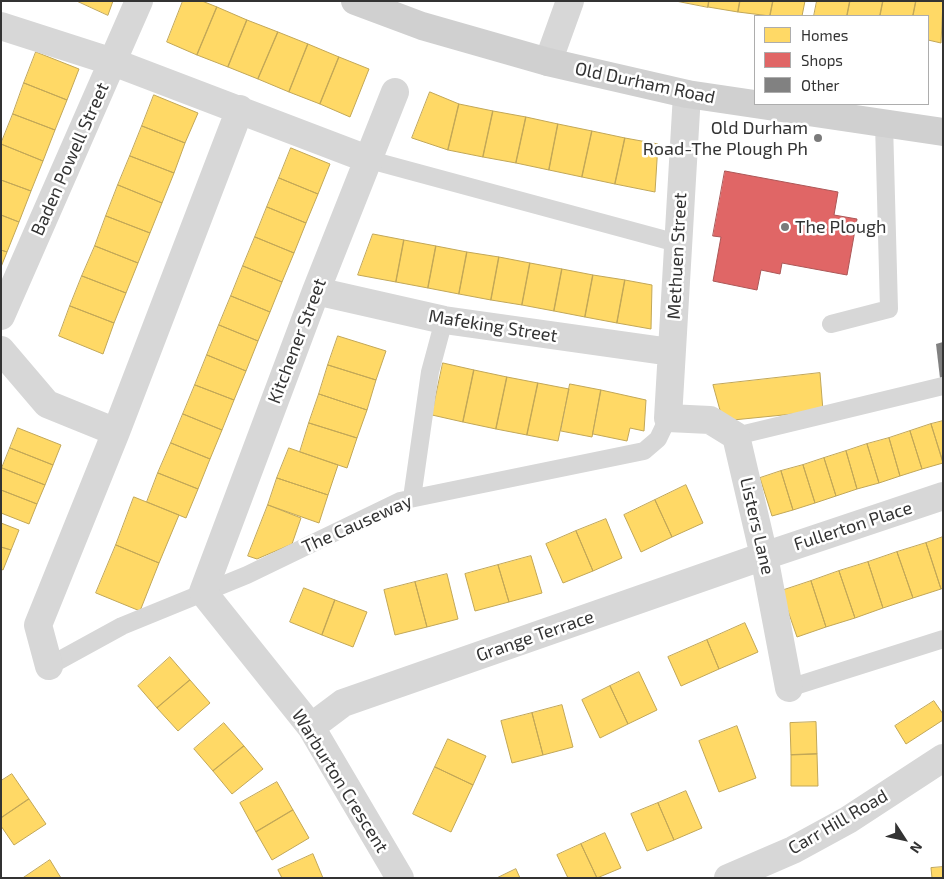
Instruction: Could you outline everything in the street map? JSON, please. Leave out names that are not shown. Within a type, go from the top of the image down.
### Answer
[{"type":"main road","name":"Old Durham Road","points":[[355,1],[422,26],[548,62],[687,94],[754,104]]},
{"type":"main road","name":"Old Durham Road","points":[[759,105],[943,132]]},
{"type":"street","name":"Baden Powell Street","points":[[1,316],[139,1]]},
{"type":"street","points":[[548,62],[570,1]]},
{"type":"street","points":[[1,26],[113,62],[370,160]]},
{"type":"street","name":"Kitchener Street","points":[[203,592],[316,291],[370,160],[395,92]]},
{"type":"street","name":"Methuen Street","points":[[668,418],[687,94]]},
{"type":"street","points":[[49,666],[38,625],[116,432],[240,109]]},
{"type":"street","name":"Mafeking Street","points":[[316,291],[444,320],[671,352]]},
{"type":"street","points":[[1,350],[47,404],[116,432]]},
{"type":"street","points":[[668,418],[710,420],[736,436]]},
{"type":"street","name":"Listers Lane","points":[[736,436],[764,556],[789,688]]},
{"type":"street","name":"Fullerton Place","points":[[764,556],[943,496]]},
{"type":"street","name":"Grange Terrace","points":[[311,727],[343,703],[764,556]]},
{"type":"street","name":"Warburton Crescent","points":[[203,592],[311,727],[400,878]]},
{"type":"street","name":"Carr Hill Road","points":[[728,878],[793,850],[848,820],[943,758]]},
{"type":"lane","points":[[830,324],[889,309],[884,124]]},
{"type":"lane","points":[[370,160],[678,243]]},
{"type":"lane","points":[[412,498],[430,372],[444,320]]},
{"type":"lane","points":[[736,436],[943,386]]},
{"type":"lane","name":"The Causeway","points":[[49,666],[122,626],[247,576],[412,498],[644,451],[658,439],[668,418]]},
{"type":"lane","points":[[789,688],[943,639]]},
{"type":"building: Homes","points":[[77,1],[113,1],[108,15]]},
{"type":"building: Homes","points":[[183,1],[202,1],[217,7],[197,55],[167,42]]},
{"type":"building: Homes","points":[[676,1],[709,1],[708,7]]},
{"type":"building: Homes","points":[[709,1],[740,1],[738,12],[708,7]]},
{"type":"building: Homes","points":[[740,1],[773,1],[770,15],[738,12]]},
{"type":"building: Homes","points":[[773,1],[805,1],[802,15],[770,15]]},
{"type":"building: Homes","points":[[817,1],[850,1],[847,15],[814,15]]},
{"type":"building: Homes","points":[[850,1],[883,1],[880,15],[847,15]]},
{"type":"building: Homes","points":[[883,1],[916,1],[913,15],[880,15]]},
{"type":"building: Homes","points":[[916,1],[943,1],[941,43],[929,40],[929,15],[913,15]]},
{"type":"building: Homes","points":[[217,7],[247,20],[228,67],[197,55]]},
{"type":"building: Homes","points":[[247,20],[278,32],[258,79],[228,67]]},
{"type":"building: Homes","points":[[278,32],[308,44],[289,92],[258,79]]},
{"type":"building: Homes","points":[[308,44],[339,57],[320,104],[289,92]]},
{"type":"building: Homes","points":[[36,52],[79,69],[67,100],[24,83]]},
{"type":"building: Homes","points":[[339,57],[369,69],[350,117],[320,104]]},
{"type":"building: Homes","points":[[24,83],[67,100],[55,130],[13,114]]},
{"type":"building: Homes","points":[[430,92],[459,104],[448,150],[412,138]]},
{"type":"building: Homes","points":[[154,95],[198,113],[185,143],[142,126]]},
{"type":"building: Homes","points":[[459,104],[493,111],[483,157],[448,150]]},
{"type":"building: Homes","points":[[493,111],[526,117],[516,163],[483,157]]},
{"type":"building: Homes","points":[[13,114],[55,130],[43,161],[1,144]]},
{"type":"building: Homes","points":[[526,117],[558,124],[549,170],[516,163]]},
{"type":"building: Homes","points":[[558,124],[592,131],[582,177],[549,170]]},
{"type":"building: Homes","points":[[142,126],[185,143],[174,173],[130,156]]},
{"type":"building: Homes","points":[[592,131],[625,138],[615,184],[582,177]]},
{"type":"building: Homes","points":[[625,138],[658,144],[655,192],[615,184]]},
{"type":"building: Homes","points":[[1,144],[43,161],[31,191],[1,180]]},
{"type":"building: Homes","points":[[291,148],[330,164],[318,194],[279,178]]},
{"type":"building: Homes","points":[[130,156],[174,173],[162,203],[118,185]]},
{"type":"building: Homes","points":[[279,178],[318,194],[306,223],[267,207]]},
{"type":"building: Homes","points":[[1,180],[31,191],[19,222],[1,215]]},
{"type":"building: Homes","points":[[118,185],[162,203],[150,233],[106,216]]},
{"type":"building: Homes","points":[[267,207],[306,223],[294,253],[255,237]]},
{"type":"building: Homes","points":[[1,215],[19,222],[7,252],[1,250]]},
{"type":"building: Homes","points":[[106,216],[150,233],[138,263],[95,246]]},
{"type":"building: Homes","points":[[373,234],[404,240],[396,282],[358,275]]},
{"type":"building: Homes","points":[[255,237],[294,253],[282,282],[243,266]]},
{"type":"building: Homes","points":[[404,240],[436,246],[428,288],[396,282]]},
{"type":"building: Homes","points":[[95,246],[138,263],[126,293],[82,276]]},
{"type":"building: Homes","points":[[436,246],[467,252],[459,294],[428,288]]},
{"type":"building: Homes","points":[[1,250],[7,252],[1,267]]},
{"type":"building: Homes","points":[[467,252],[499,257],[491,300],[459,294]]},
{"type":"building: Homes","points":[[499,257],[530,263],[522,305],[491,300]]},
{"type":"building: Homes","points":[[530,263],[562,269],[554,311],[522,305]]},
{"type":"building: Homes","points":[[243,266],[282,282],[270,312],[231,296]]},
{"type":"building: Homes","points":[[562,269],[593,275],[585,317],[554,311]]},
{"type":"building: Homes","points":[[593,275],[625,280],[617,323],[585,317]]},
{"type":"building: Homes","points":[[82,276],[126,293],[114,323],[70,306]]},
{"type":"building: Homes","points":[[625,280],[652,285],[651,329],[617,323]]},
{"type":"building: Homes","points":[[231,296],[270,312],[258,341],[219,325]]},
{"type":"building: Homes","points":[[70,306],[114,323],[103,354],[59,336]]},
{"type":"building: Homes","points":[[219,325],[258,341],[246,371],[207,355]]},
{"type":"building: Homes","points":[[338,336],[386,351],[376,380],[328,365]]},
{"type":"building: Homes","points":[[207,355],[246,371],[234,400],[195,385]]},
{"type":"building: Homes","points":[[443,363],[474,370],[463,422],[432,415]]},
{"type":"building: Homes","points":[[328,365],[376,380],[367,410],[319,394]]},
{"type":"building: Homes","points":[[474,370],[507,377],[496,429],[463,422]]},
{"type":"building: Homes","points":[[820,373],[823,411],[723,421],[713,385]]},
{"type":"building: Homes","points":[[507,377],[538,383],[527,435],[496,429]]},
{"type":"building: Homes","points":[[538,383],[569,389],[558,441],[527,435]]},
{"type":"building: Homes","points":[[570,384],[601,390],[592,437],[561,431]]},
{"type":"building: Homes","points":[[195,385],[234,400],[222,430],[183,414]]},
{"type":"building: Homes","points":[[601,390],[646,400],[644,431],[630,428],[627,441],[593,434]]},
{"type":"building: Homes","points":[[319,394],[367,410],[357,438],[309,423]]},
{"type":"building: Homes","points":[[183,414],[222,430],[210,459],[171,443]]},
{"type":"building: Homes","points":[[943,421],[943,462],[931,424]]},
{"type":"building: Homes","points":[[309,423],[357,438],[347,468],[300,452]]},
{"type":"building: Homes","points":[[931,424],[943,463],[922,469],[910,431]]},
{"type":"building: Homes","points":[[18,428],[61,445],[53,465],[10,448]]},
{"type":"building: Homes","points":[[910,431],[922,469],[900,476],[889,438]]},
{"type":"building: Homes","points":[[889,438],[900,476],[879,483],[867,444]]},
{"type":"building: Homes","points":[[171,443],[210,459],[198,489],[158,473]]},
{"type":"building: Homes","points":[[867,444],[879,483],[857,489],[846,451]]},
{"type":"building: Homes","points":[[10,448],[53,465],[45,485],[2,468]]},
{"type":"building: Homes","points":[[289,448],[338,465],[328,495],[277,478]]},
{"type":"building: Homes","points":[[846,451],[857,489],[836,496],[824,458]]},
{"type":"building: Homes","points":[[824,458],[836,496],[815,503],[803,465]]},
{"type":"building: Homes","points":[[803,465],[815,503],[793,510],[781,471]]},
{"type":"building: Homes","points":[[2,468],[45,485],[37,504],[1,490]]},
{"type":"building: Homes","points":[[781,471],[793,510],[772,516],[760,478]]},
{"type":"building: Homes","points":[[158,473],[198,489],[186,518],[147,502]]},
{"type":"building: Homes","points":[[277,478],[328,495],[319,523],[268,505]]},
{"type":"building: Homes","points":[[686,485],[703,523],[672,537],[655,500]]},
{"type":"building: Homes","points":[[1,490],[37,504],[29,524],[1,513]]},
{"type":"building: Homes","points":[[134,497],[179,515],[159,563],[116,545]]},
{"type":"building: Homes","points":[[655,500],[672,537],[641,552],[624,515]]},
{"type":"building: Homes","points":[[268,505],[301,518],[292,544],[257,559],[248,556]]},
{"type":"building: Homes","points":[[606,519],[622,558],[593,571],[576,531]]},
{"type":"building: Homes","points":[[1,523],[19,530],[11,550],[1,547]]},
{"type":"building: Homes","points":[[576,531],[593,571],[563,583],[546,544]]},
{"type":"building: Homes","points":[[943,537],[943,588],[941,589],[926,543]]},
{"type":"building: Homes","points":[[926,543],[941,589],[913,598],[897,552]]},
{"type":"building: Homes","points":[[116,545],[159,563],[140,611],[96,593]]},
{"type":"building: Homes","points":[[1,547],[11,550],[3,570],[1,569]]},
{"type":"building: Homes","points":[[897,552],[913,598],[883,608],[868,562]]},
{"type":"building: Homes","points":[[531,556],[542,593],[509,602],[498,565]]},
{"type":"building: Homes","points":[[868,562],[883,608],[855,618],[839,571]]},
{"type":"building: Homes","points":[[498,565],[509,602],[475,611],[465,574]]},
{"type":"building: Homes","points":[[839,571],[855,618],[826,627],[811,581]]},
{"type":"building: Homes","points":[[447,574],[458,619],[427,627],[415,582]]},
{"type":"building: Homes","points":[[811,581],[826,627],[797,637],[781,591]]},
{"type":"building: Homes","points":[[415,582],[427,627],[395,635],[384,590]]},
{"type":"building: Homes","points":[[304,588],[335,600],[322,635],[290,622]]},
{"type":"building: Homes","points":[[335,600],[367,612],[353,647],[322,635]]},
{"type":"building: Homes","points":[[745,623],[758,652],[719,669],[707,640]]},
{"type":"building: Homes","points":[[707,640],[719,669],[681,686],[668,657]]},
{"type":"building: Homes","points":[[170,657],[190,680],[157,708],[138,686]]},
{"type":"building: Homes","points":[[639,672],[657,710],[628,724],[610,686]]},
{"type":"building: Homes","points":[[190,680],[210,703],[178,731],[157,708]]},
{"type":"building: Homes","points":[[610,686],[628,724],[600,738],[582,700]]},
{"type":"building: Homes","points":[[934,701],[943,714],[943,720],[906,744],[895,726]]},
{"type":"building: Homes","points":[[562,705],[573,747],[543,755],[532,713]]},
{"type":"building: Homes","points":[[532,713],[543,755],[512,763],[501,721]]},
{"type":"building: Homes","points":[[816,722],[817,754],[791,755],[790,723]]},
{"type":"building: Homes","points":[[224,723],[244,746],[213,771],[194,749]]},
{"type":"building: Homes","points":[[737,726],[756,778],[719,792],[699,741]]},
{"type":"building: Homes","points":[[448,739],[486,756],[473,785],[435,767]]},
{"type":"building: Homes","points":[[244,746],[263,769],[232,794],[213,771]]},
{"type":"building: Homes","points":[[817,754],[818,786],[791,786],[791,755]]},
{"type":"building: Homes","points":[[435,767],[473,785],[451,832],[413,814]]},
{"type":"building: Homes","points":[[12,774],[29,799],[1,818],[1,781]]},
{"type":"building: Homes","points":[[277,782],[293,810],[256,832],[240,803]]},
{"type":"building: Homes","points":[[686,791],[702,828],[674,840],[658,803]]},
{"type":"building: Homes","points":[[29,799],[46,824],[14,845],[1,826],[1,818]]},
{"type":"building: Homes","points":[[658,803],[674,840],[647,851],[631,814]]},
{"type":"building: Homes","points":[[293,810],[309,838],[272,860],[256,832]]},
{"type":"building: Homes","points":[[605,833],[621,868],[597,878],[581,844]]},
{"type":"building: Homes","points":[[581,844],[597,878],[568,878],[557,855]]},
{"type":"building: Homes","points":[[313,854],[323,878],[282,878],[278,870]]},
{"type":"building: Homes","points":[[50,860],[61,878],[23,878]]},
{"type":"building: Homes","points":[[943,867],[943,878],[932,878],[931,868]]},
{"type":"building: Homes","points":[[516,869],[520,878],[497,878]]},
{"type":"building: Shops","name":"The Plough","points":[[725,171],[838,192],[834,215],[857,219],[847,275],[782,263],[780,274],[761,270],[757,290],[713,281],[721,237],[713,236]]},
{"type":"building: Other","points":[[943,342],[943,377],[940,378],[936,344]]},
{"type":"place","name":"Old Durham Road-The Plough Ph","points":[[818,138]]},
{"type":"place","name":"The Plough","points":[[785,227]]}]
